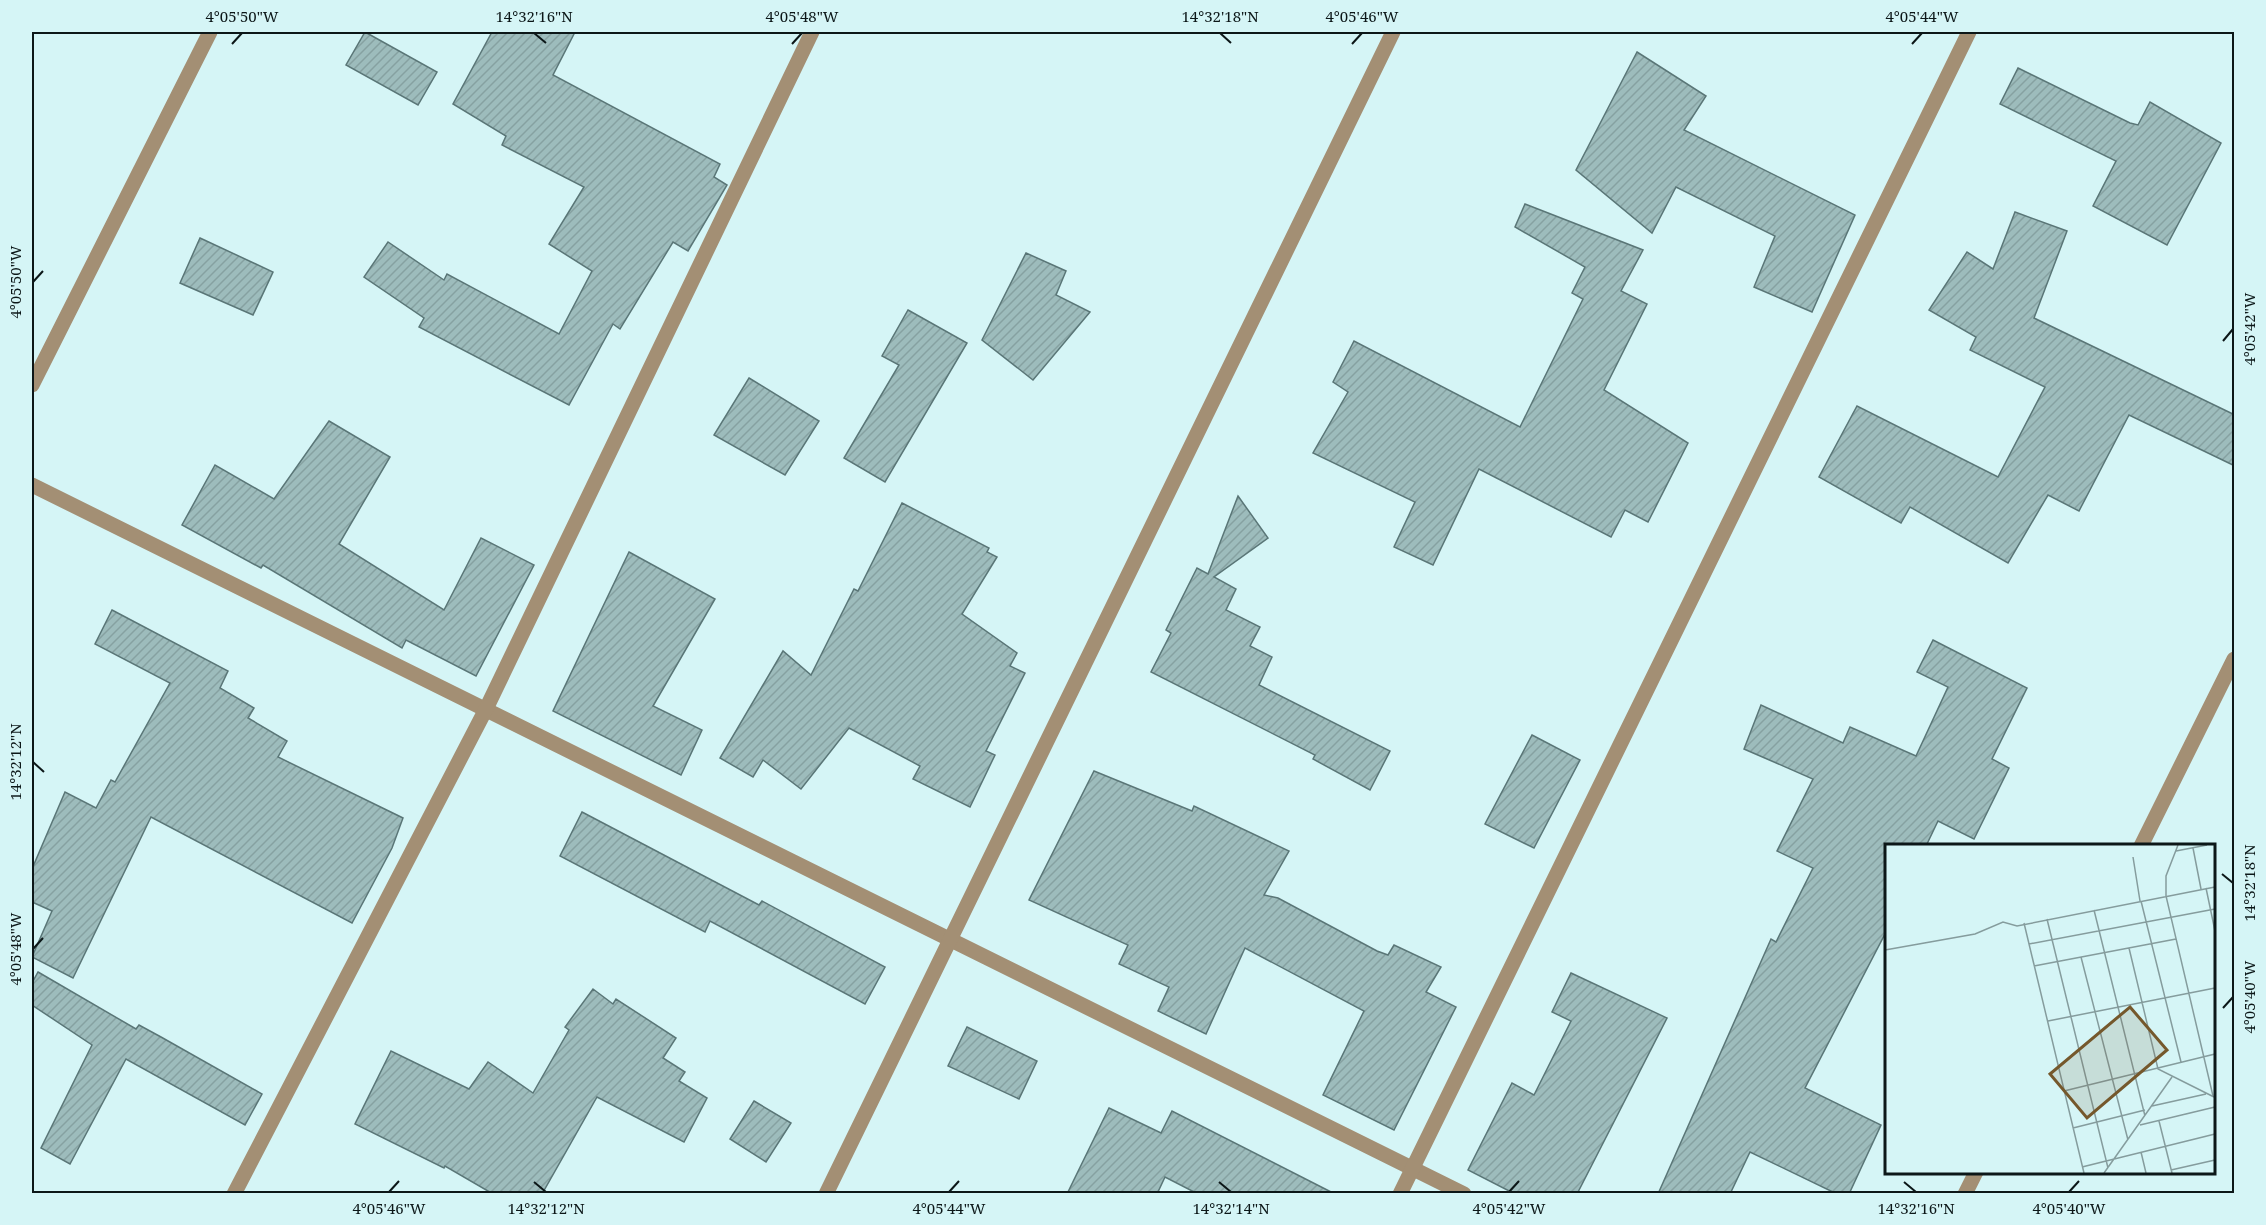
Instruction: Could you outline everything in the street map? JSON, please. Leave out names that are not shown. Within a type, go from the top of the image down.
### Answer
[{"type":"street","points":[[32,385],[210,32]]},
{"type":"street","points":[[234,1194],[486,709],[812,32]]},
{"type":"street","points":[[826,1194],[1393,32]]},
{"type":"street","points":[[1400,1194],[1969,32]]},
{"type":"street","points":[[32,485],[1464,1194]]},
{"type":"street","points":[[2141,844],[2235,659]]},
{"type":"street","points":[[1965,1194],[1975,1174]]},
{"type":"building","points":[[365,32],[437,72],[418,105],[346,65]]},
{"type":"building","points":[[492,32],[575,32],[553,75],[720,164],[714,177],[727,185],[688,251],[673,242],[620,329],[613,324],[569,405],[419,327],[424,318],[364,277],[388,242],[444,280],[447,274],[559,334],[592,271],[549,244],[584,187],[502,145],[506,136],[453,104]]},
{"type":"building","points":[[1637,52],[1706,96],[1684,130],[1855,215],[1812,312],[1754,287],[1775,236],[1676,187],[1652,233],[1576,170]]},
{"type":"building","points":[[2018,68],[2130,123],[2138,125],[2150,102],[2221,143],[2167,245],[2093,206],[2116,161],[2000,104]]},
{"type":"building","points":[[1525,204],[1643,250],[1621,291],[1647,304],[1604,390],[1688,443],[1648,522],[1625,510],[1611,537],[1479,469],[1433,565],[1394,547],[1415,502],[1313,453],[1348,392],[1333,382],[1354,341],[1520,427],[1583,299],[1572,293],[1585,267],[1515,227]]},
{"type":"building","points":[[2015,212],[2067,231],[2034,318],[2235,415],[2235,466],[2129,415],[2079,511],[2048,495],[2008,563],[1910,507],[1901,523],[1819,477],[1857,406],[1998,477],[2045,387],[1970,350],[1976,337],[1929,310],[1967,252],[1993,269]]},
{"type":"building","points":[[200,238],[273,272],[253,315],[180,283]]},
{"type":"building","points":[[1026,253],[1066,271],[1056,295],[1090,312],[1033,380],[982,340]]},
{"type":"building","points":[[908,310],[967,343],[885,482],[844,458],[899,365],[882,356]]},
{"type":"building","points":[[749,378],[819,421],[785,475],[714,435]]},
{"type":"building","points":[[329,421],[390,457],[339,544],[444,610],[481,538],[534,565],[476,676],[406,640],[402,648],[263,565],[261,568],[182,525],[215,465],[274,499]]},
{"type":"building","points":[[1238,496],[1268,538],[1214,577],[1236,589],[1226,610],[1260,627],[1250,646],[1272,657],[1259,685],[1390,751],[1370,790],[1313,759],[1315,755],[1151,672],[1171,633],[1166,630],[1197,568],[1208,574]]},
{"type":"building","points":[[902,503],[989,548],[987,552],[997,557],[962,614],[1017,653],[1010,666],[1025,673],[986,751],[995,755],[970,807],[913,779],[920,766],[849,728],[801,789],[763,760],[753,777],[720,758],[783,651],[811,675],[854,589],[858,591]]},
{"type":"building","points":[[629,552],[715,599],[653,706],[702,730],[681,775],[553,711]]},
{"type":"building","points":[[112,610],[228,671],[220,688],[254,708],[248,718],[287,741],[278,757],[403,818],[392,848],[352,923],[151,817],[73,978],[32,957],[52,911],[32,902],[32,869],[65,792],[96,808],[111,780],[115,782],[170,683],[95,644]]},
{"type":"building","points":[[1933,640],[2027,688],[1992,759],[2009,768],[1974,839],[1938,821],[1927,844],[1885,844],[1885,934],[1805,1088],[1881,1125],[1849,1194],[1837,1194],[1750,1152],[1730,1194],[1658,1194],[1771,939],[1776,942],[1813,868],[1777,851],[1813,779],[1744,749],[1761,705],[1843,743],[1850,727],[1916,756],[1948,687],[1917,672]]},
{"type":"building","points":[[1532,735],[1580,760],[1534,848],[1485,824]]},
{"type":"building","points":[[1094,771],[1192,811],[1194,806],[1289,851],[1264,895],[1278,898],[1377,951],[1388,955],[1394,945],[1441,967],[1426,992],[1456,1007],[1394,1130],[1323,1095],[1364,1011],[1245,948],[1206,1034],[1158,1011],[1169,987],[1119,964],[1128,945],[1029,900]]},
{"type":"building","points":[[582,812],[759,905],[762,901],[885,967],[865,1004],[710,921],[705,932],[560,856]]},
{"type":"building","points":[[38,972],[136,1029],[139,1025],[262,1094],[245,1125],[126,1059],[70,1164],[41,1148],[92,1045],[32,1005],[32,983]]},
{"type":"building","points":[[1571,973],[1667,1018],[1577,1194],[1515,1194],[1468,1170],[1512,1083],[1534,1095],[1571,1021],[1552,1012]]},
{"type":"building","points":[[593,989],[613,1004],[616,999],[676,1038],[663,1058],[685,1072],[679,1081],[707,1098],[684,1142],[597,1097],[542,1194],[493,1194],[445,1166],[444,1168],[355,1124],[391,1051],[469,1089],[488,1062],[533,1093],[569,1030],[565,1027]]},
{"type":"building","points":[[967,1027],[1037,1061],[1019,1099],[948,1066]]},
{"type":"building","points":[[754,1101],[791,1123],[766,1162],[730,1139]]},
{"type":"building","points":[[1109,1108],[1161,1133],[1172,1111],[1335,1194],[1198,1194],[1165,1177],[1157,1194],[1067,1194]]}]
